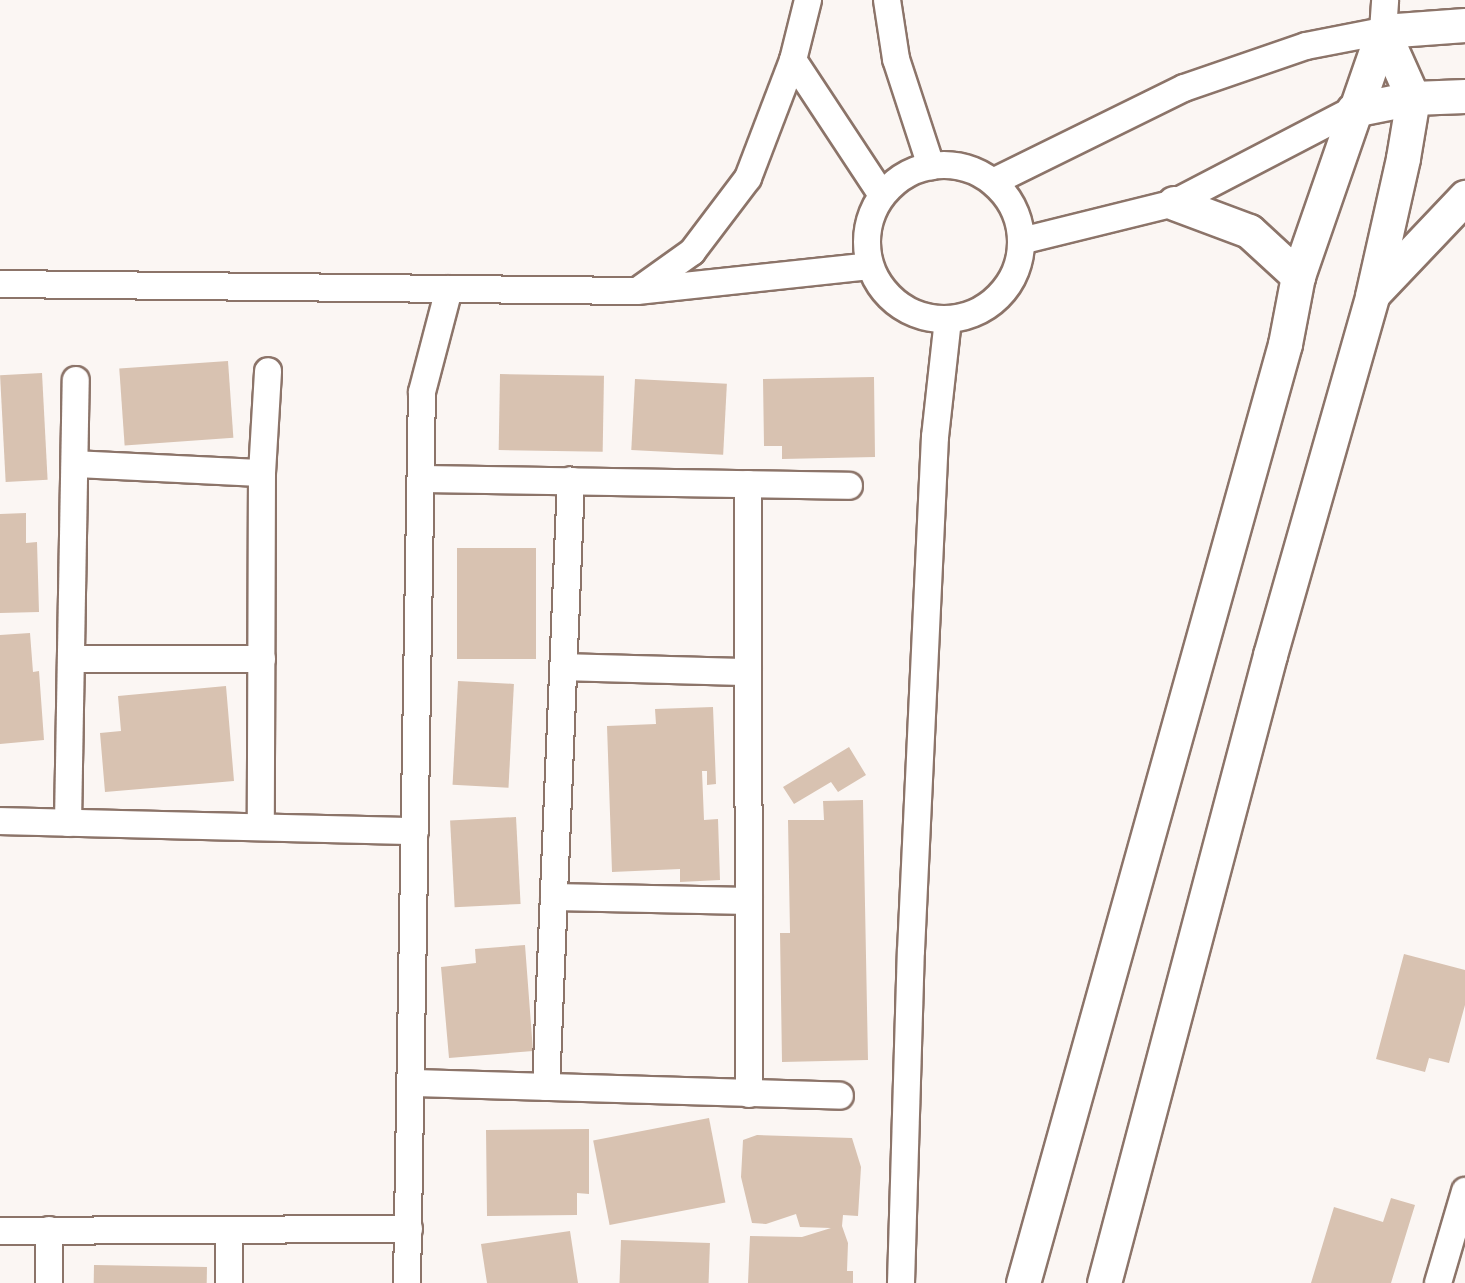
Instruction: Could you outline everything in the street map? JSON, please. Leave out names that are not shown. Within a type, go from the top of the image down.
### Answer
[{"type":"street","points":[[637,291],[692,252],[748,178],[793,60],[808,0]]},
{"type":"street","points":[[886,0],[896,58],[931,166]]},
{"type":"street","points":[[993,182],[1184,88],[1306,46],[1384,16],[1465,25]]},
{"type":"street","points":[[1104,1283],[1267,667],[1371,296],[1413,98],[1384,16]]},
{"type":"street","points":[[1023,1283],[1285,344],[1298,276],[1384,16]]},
{"type":"street","points":[[793,60],[882,195]]},
{"type":"street","points":[[1021,241],[1174,203],[1353,110],[1413,98],[1465,96]]},
{"type":"street","points":[[931,166],[961,166],[993,182],[1012,205],[1021,241],[1016,269],[1005,289],[990,304],[970,315],[948,320],[926,318],[906,310],[888,296],[870,266],[866,236],[871,214],[882,195],[898,180],[931,166]]},
{"type":"street","points":[[1371,296],[1465,197]]},
{"type":"street","points":[[1174,203],[1249,231],[1298,276]]},
{"type":"street","points":[[0,284],[637,291],[870,266]]},
{"type":"street","points":[[407,1283],[422,392],[449,289]]},
{"type":"street","points":[[901,1283],[912,939],[934,449],[948,320]]},
{"type":"street","points":[[261,827],[262,473],[268,371]]},
{"type":"street","points":[[68,823],[76,380]]},
{"type":"street","points":[[75,464],[262,473]]},
{"type":"street","points":[[420,479],[849,486]]},
{"type":"street","points":[[546,1087],[571,481]]},
{"type":"street","points":[[748,484],[749,1094]]},
{"type":"street","points":[[71,659],[262,659]]},
{"type":"street","points":[[564,667],[748,672]]},
{"type":"street","points":[[0,821],[415,831]]},
{"type":"street","points":[[554,897],[749,901]]},
{"type":"street","points":[[411,1083],[840,1096]]},
{"type":"street","points":[[1438,1283],[1465,1191]]},
{"type":"street","points":[[0,1231],[409,1229]]},
{"type":"street","points":[[49,1230],[49,1283]]},
{"type":"street","points":[[228,1230],[229,1283]]},
{"type":"building","points":[[228,361],[233,438],[125,445],[119,369]]},
{"type":"building","points":[[42,373],[48,480],[6,482],[0,375]]},
{"type":"building","points":[[500,374],[604,376],[603,452],[499,450]]},
{"type":"building","points":[[874,377],[875,457],[782,459],[782,446],[764,446],[763,379]]},
{"type":"building","points":[[635,379],[727,384],[723,455],[631,450]]},
{"type":"building","points":[[26,513],[26,543],[37,542],[39,612],[0,613],[0,514]]},
{"type":"building","points":[[457,548],[536,548],[536,659],[457,659]]},
{"type":"building","points":[[30,633],[33,672],[39,671],[44,740],[0,744],[0,635]]},
{"type":"building","points":[[458,681],[514,684],[508,788],[453,785]]},
{"type":"building","points":[[226,686],[234,781],[105,792],[100,733],[121,731],[118,696]]},
{"type":"building","points":[[713,707],[716,784],[707,785],[707,771],[702,771],[704,820],[718,819],[720,880],[680,882],[680,869],[612,872],[607,726],[656,724],[655,709]]},
{"type":"building","points":[[849,747],[866,775],[838,792],[831,782],[794,804],[783,787]]},
{"type":"building","points":[[863,800],[868,1060],[782,1062],[780,933],[790,933],[788,820],[824,820],[823,801]]},
{"type":"building","points":[[516,817],[521,904],[455,907],[450,820]]},
{"type":"building","points":[[525,945],[533,1051],[449,1058],[441,967],[476,963],[475,949]]},
{"type":"building","points":[[1404,954],[1465,970],[1465,1005],[1449,1063],[1429,1058],[1425,1072],[1376,1059]]},
{"type":"building","points":[[709,1118],[725,1202],[610,1225],[593,1141]]},
{"type":"building","points":[[589,1129],[589,1194],[577,1193],[577,1215],[487,1216],[486,1130]]},
{"type":"building","points":[[757,1135],[852,1138],[861,1167],[858,1216],[843,1215],[842,1226],[848,1243],[847,1271],[853,1271],[853,1283],[748,1283],[750,1236],[802,1237],[831,1228],[800,1227],[796,1214],[766,1224],[752,1223],[741,1177],[743,1140]]},
{"type":"building","points":[[1391,1198],[1415,1205],[1391,1283],[1311,1283],[1334,1207],[1383,1222]]},
{"type":"building","points":[[570,1231],[578,1283],[487,1283],[481,1244]]},
{"type":"building","points":[[621,1240],[710,1243],[709,1283],[619,1283]]},
{"type":"building","points":[[94,1265],[207,1267],[207,1283],[94,1283]]}]
